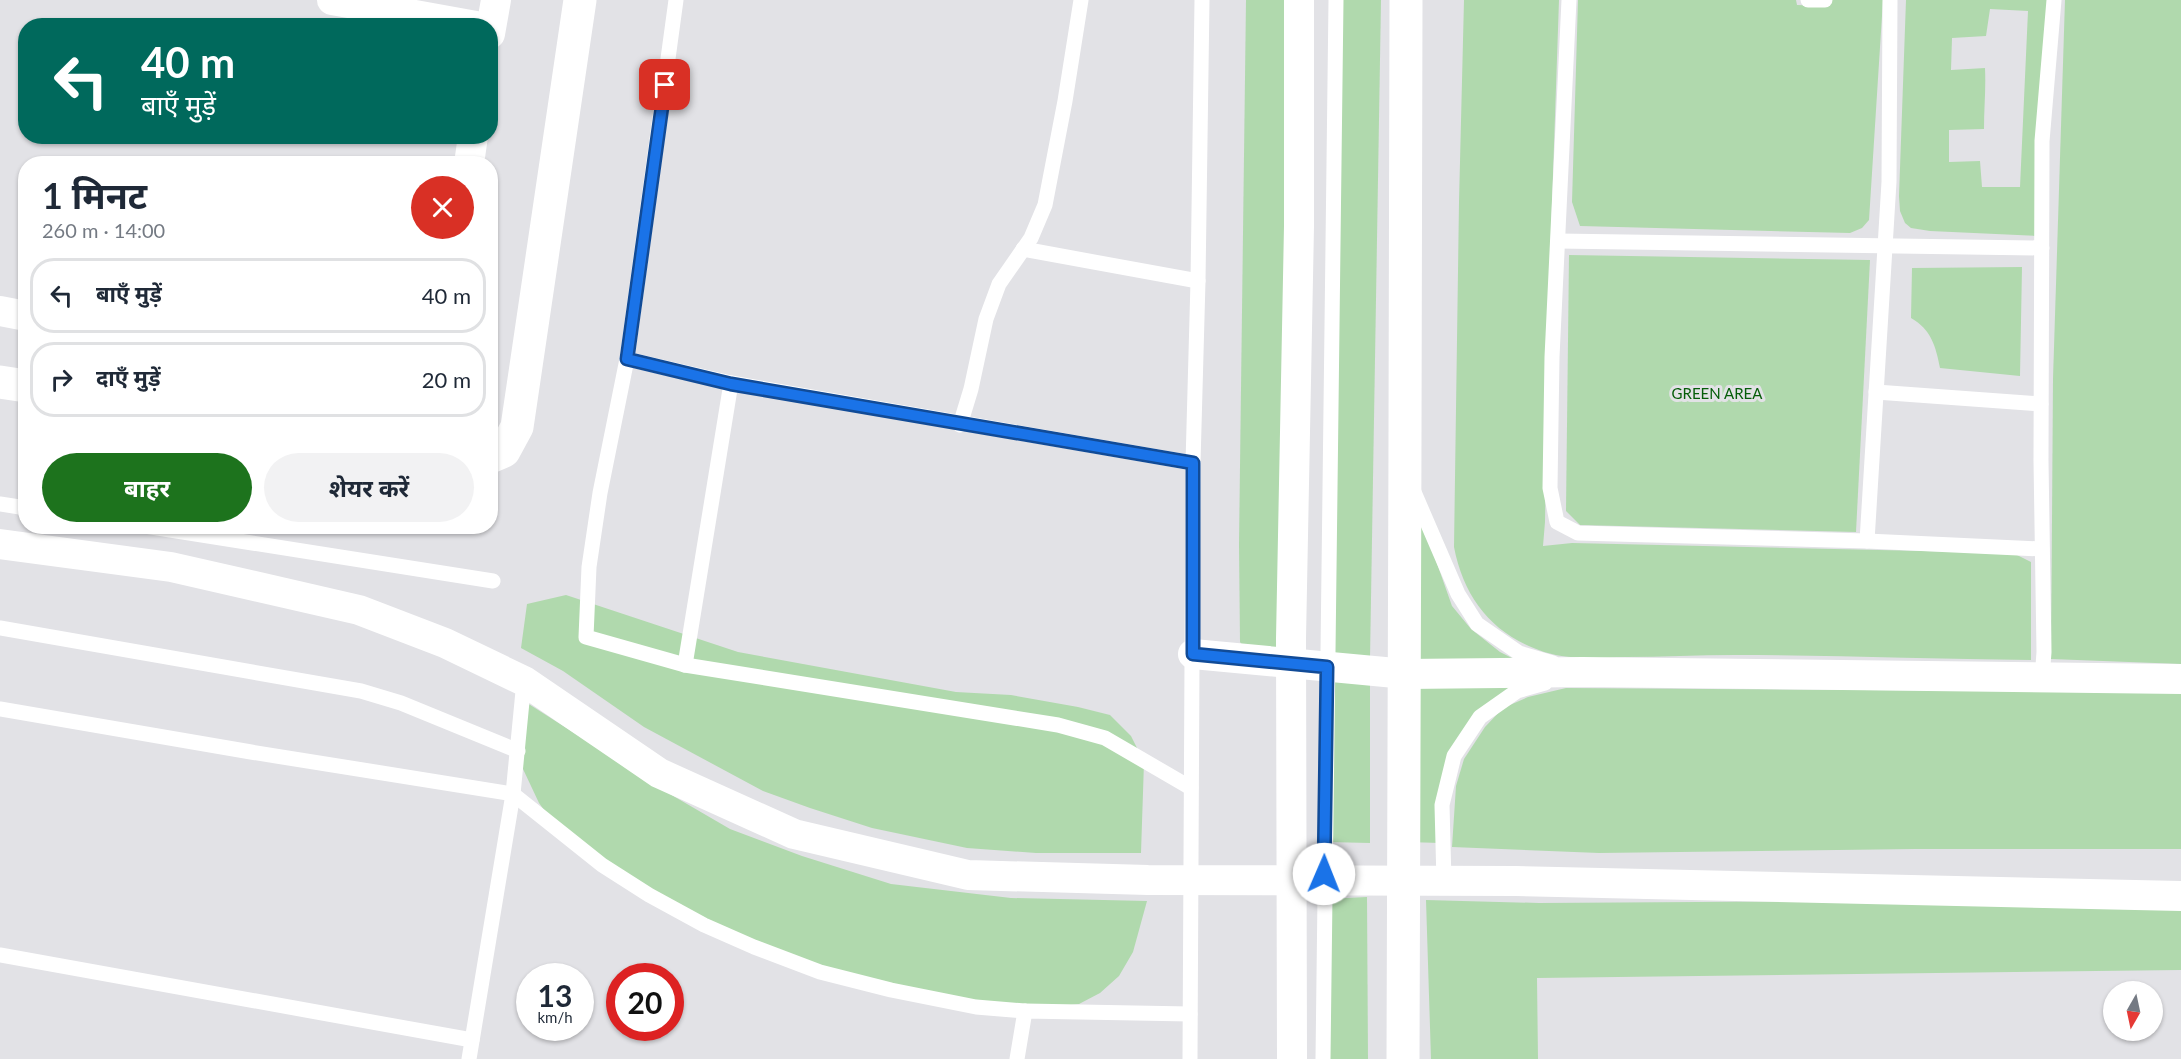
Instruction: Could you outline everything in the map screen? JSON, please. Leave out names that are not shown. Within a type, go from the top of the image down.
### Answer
[{"type":"street","points":[[332,0],[455,18]]},
{"type":"street","points":[[498,454],[504,451],[517,427],[580,0]]},
{"type":"street","points":[[1292,1059],[1291,663],[1299,226],[1299,0]]},
{"type":"street","points":[[1403,1059],[1406,674],[1404,469],[1406,0]]},
{"type":"street","points":[[0,311],[18,314]]},
{"type":"street","points":[[0,382],[18,385]]},
{"type":"street","points":[[0,544],[171,567],[359,610],[445,644],[524,681],[659,773],[794,834],[968,875],[1148,880],[1516,881],[2181,896]]},
{"type":"street","points":[[1193,654],[1406,674],[1582,672],[2181,679]]},
{"type":"lane","points":[[676,0],[627,359],[600,492],[589,567],[586,637],[686,665],[1058,725],[1088,732],[1106,738],[1191,788]]},
{"type":"lane","points":[[960,425],[971,389],[986,320],[999,284],[1023,249],[1045,205],[1081,0]]},
{"type":"lane","points":[[1190,1059],[1193,463],[1202,0]]},
{"type":"lane","points":[[1323,1059],[1336,0]]},
{"type":"lane","points":[[1569,0],[1552,357],[1550,488],[1557,522],[1578,533],[1867,541],[2042,549]]},
{"type":"lane","points":[[1808,0],[1825,0]]},
{"type":"lane","points":[[1867,541],[1889,182],[1890,0]]},
{"type":"lane","points":[[2042,678],[2044,652],[2041,404],[2042,141],[2054,0]]},
{"type":"lane","points":[[1558,242],[2042,248]]},
{"type":"lane","points":[[1023,249],[1198,281]]},
{"type":"lane","points":[[627,359],[731,384],[960,425],[1193,463]]},
{"type":"lane","points":[[686,665],[731,384]]},
{"type":"lane","points":[[1876,392],[2041,404]]},
{"type":"lane","points":[[1404,469],[1458,594],[1477,624],[1519,653],[1582,672]]},
{"type":"lane","points":[[0,504],[18,507]]},
{"type":"lane","points":[[196,534],[493,581]]},
{"type":"lane","points":[[0,628],[361,691],[401,703],[518,751]]},
{"type":"lane","points":[[1444,882],[1442,805],[1454,756],[1480,717],[1517,691],[1582,672]]},
{"type":"lane","points":[[469,1059],[513,794],[524,681]]},
{"type":"lane","points":[[0,709],[513,794],[602,865],[650,896],[704,925],[820,972],[891,990],[976,1007],[1025,1011],[1190,1014]]},
{"type":"lane","points":[[0,955],[472,1040]]},
{"type":"lane","points":[[1017,1059],[1025,1011]]},
{"type":"green space","points":[[1246,0],[1294,0],[1288,656],[1245,649],[1240,642],[1239,545]]},
{"type":"green space","points":[[1340,0],[1381,0],[1370,659],[1331,657]]},
{"type":"green space","points":[[1464,0],[1559,0],[1543,546],[1572,543],[2013,553],[2031,562],[2031,660],[1772,655],[1574,657],[1554,655],[1526,645],[1510,636],[1484,613],[1473,599],[1465,583],[1454,547]]},
{"type":"green space","points":[[1578,0],[1796,0],[1797,5],[1827,6],[1828,0],[1883,0],[1869,220],[1862,228],[1850,233],[1580,226],[1572,202]]},
{"type":"green space","points":[[1906,0],[2050,0],[2037,236],[1911,228],[1905,223],[1900,211]],"holes":[[[1990,9],[2028,11],[2020,187],[1982,187],[1980,161],[1949,162],[1949,130],[1984,129],[1985,91],[1985,68],[1951,70],[1952,38],[1986,36]]]},
{"type":"green space","points":[[2065,0],[2181,0],[2181,664],[2051,659],[2053,379]]},
{"type":"green space","name":"GREEN AREA","points":[[1569,255],[1870,260],[1856,532],[1580,525],[1566,511]]},
{"type":"green space","points":[[2022,267],[2020,376],[1940,368],[1937,353],[1928,333],[1911,318],[1912,268]]},
{"type":"green space","points":[[1416,504],[1452,606],[1471,629],[1500,652],[1524,664],[1418,670]]},
{"type":"green space","points":[[566,595],[738,652],[956,692],[1011,695],[1110,715],[1131,736],[1144,762],[1141,853],[1036,853],[967,848],[872,828],[763,791],[644,727],[563,671],[521,648],[527,604]]},
{"type":"green space","points":[[1329,669],[1370,673],[1370,843],[1327,842]]},
{"type":"green space","points":[[1418,680],[1517,686],[1451,753],[1440,843],[1408,842]]},
{"type":"green space","points":[[1566,688],[2181,692],[2181,849],[1915,849],[1599,853],[1452,847],[1456,786],[1464,759],[1485,727],[1503,708],[1528,697]]},
{"type":"green space","points":[[524,701],[675,797],[730,829],[802,856],[891,884],[1011,898],[1147,901],[1133,952],[1119,976],[1100,993],[1079,1004],[1055,1007],[1003,1006],[868,981],[755,943],[652,894],[552,821],[539,803],[523,769]]},
{"type":"green space","points":[[1367,897],[1368,1059],[1326,1059],[1327,899]]},
{"type":"green space","points":[[2181,899],[2181,970],[1537,978],[1538,1059],[1431,1059],[1426,900],[1539,903]]},
{"type":"route","points":[[665,85],[627,359],[731,384],[960,425],[1193,463],[1193,654],[1327,667],[1324,874]]}]
